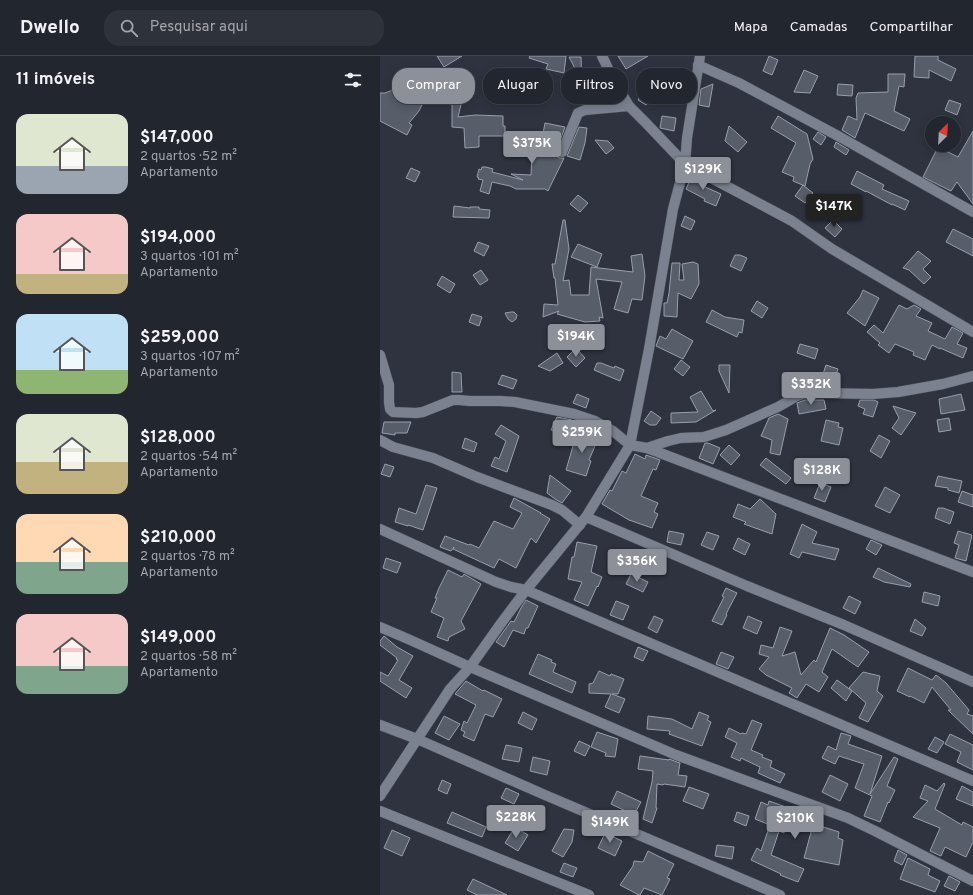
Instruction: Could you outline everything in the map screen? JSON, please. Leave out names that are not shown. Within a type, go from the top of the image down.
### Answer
[{"type":"street","points":[[602,56],[629,106],[685,164],[792,221],[832,249],[973,332]]},
{"type":"street","points":[[380,796],[450,689],[470,667],[526,590],[583,521],[630,445],[649,349],[673,209],[685,164],[687,138],[691,121],[699,61],[840,137],[973,212]]},
{"type":"street","points":[[562,152],[578,113],[585,110],[629,106]]},
{"type":"street","points":[[380,355],[389,385],[390,409],[394,412],[422,412],[453,400],[459,400],[515,402],[574,414],[595,421],[613,431],[630,445],[647,448],[973,572]]},
{"type":"street","points":[[647,448],[681,438],[704,437],[726,430],[806,393],[873,394],[898,392],[943,384],[973,376]]},
{"type":"street","points":[[380,440],[393,447],[429,457],[552,505],[583,521],[844,625],[973,682]]},
{"type":"street","points":[[380,529],[496,582],[526,590],[973,781]]},
{"type":"street","points":[[380,628],[676,755],[848,818],[973,881]]},
{"type":"street","points":[[380,725],[780,895]]},
{"type":"street","points":[[380,811],[589,895]]},
{"type":"building","points":[[437,56],[462,56],[444,67]]},
{"type":"building","points":[[530,56],[566,56],[565,68],[561,68],[561,72],[553,71],[553,68],[546,68],[548,64],[529,58]]},
{"type":"building","points":[[618,56],[648,56],[628,68],[625,68]]},
{"type":"building","points":[[769,56],[778,60],[772,75],[763,71]]},
{"type":"building","points":[[915,56],[938,56],[938,60],[956,69],[951,81],[929,70],[929,78],[914,77]]},
{"type":"building","points":[[569,57],[581,57],[581,68],[575,68]]},
{"type":"building","points":[[804,70],[818,76],[810,93],[794,92]]},
{"type":"building","points":[[888,74],[905,74],[904,87],[899,86],[894,111],[910,119],[904,131],[865,113],[855,138],[842,130],[848,116],[857,120],[856,98],[858,93],[888,92]]},
{"type":"building","points":[[713,84],[709,107],[699,105],[701,89]]},
{"type":"building","points":[[838,84],[853,85],[852,96],[837,95]]},
{"type":"building","points":[[392,90],[392,104],[422,105],[409,123],[412,125],[407,135],[380,121],[380,93]]},
{"type":"building","points":[[949,100],[961,104],[957,115],[945,110]]},
{"type":"building","points":[[452,104],[461,104],[458,117],[475,115],[503,116],[505,136],[479,136],[479,147],[465,148],[464,128],[452,127]]},
{"type":"building","points":[[662,116],[676,118],[674,131],[660,128]]},
{"type":"building","points":[[778,116],[807,134],[813,159],[810,164],[805,186],[793,181],[794,177],[782,172],[796,143],[771,128]]},
{"type":"building","points":[[545,123],[565,127],[556,152],[559,158],[564,158],[548,191],[545,189],[516,189],[492,182],[489,194],[480,191],[483,180],[478,179],[479,178],[477,177],[479,169],[481,170],[482,167],[493,169],[492,172],[523,180],[511,174],[531,175],[532,155],[530,155],[533,142],[541,144]]},
{"type":"building","points":[[729,126],[747,142],[738,152],[725,141]]},
{"type":"building","points":[[579,127],[587,128],[585,143],[580,160],[567,156]]},
{"type":"building","points":[[973,131],[973,204],[957,182],[951,191],[923,177],[936,152],[948,152],[958,157]]},
{"type":"building","points":[[818,132],[826,137],[821,145],[813,139]]},
{"type":"building","points":[[595,140],[608,141],[614,148],[606,154]]},
{"type":"building","points":[[836,142],[849,150],[846,155],[834,147]]},
{"type":"building","points":[[411,168],[420,172],[415,182],[406,178]]},
{"type":"building","points":[[857,171],[884,185],[882,189],[909,201],[905,210],[851,184]]},
{"type":"building","points":[[692,176],[704,182],[703,186],[721,194],[716,206],[704,201],[705,199],[686,189]]},
{"type":"building","points":[[803,185],[813,193],[812,194],[840,211],[836,218],[806,202],[805,203],[795,196]]},
{"type":"building","points":[[578,195],[588,203],[580,212],[570,204]]},
{"type":"building","points":[[454,206],[470,208],[479,207],[479,209],[490,210],[489,218],[453,217]]},
{"type":"building","points":[[685,216],[695,221],[691,230],[681,226]]},
{"type":"building","points":[[563,220],[565,220],[569,249],[563,281],[569,280],[571,295],[589,295],[591,267],[633,272],[631,256],[642,254],[645,276],[642,300],[632,299],[628,313],[614,309],[622,282],[596,279],[603,318],[599,317],[600,321],[585,322],[557,314],[559,311],[543,317],[544,304],[558,305],[552,264],[555,264]]},
{"type":"building","points":[[833,220],[842,229],[835,237],[825,228]]},
{"type":"building","points":[[953,229],[973,239],[973,256],[946,242]]},
{"type":"building","points":[[478,242],[489,246],[484,256],[474,251]]},
{"type":"building","points":[[578,244],[602,254],[597,267],[571,257]]},
{"type":"building","points":[[918,251],[931,261],[923,269],[931,277],[924,284],[909,270],[903,268]]},
{"type":"building","points":[[735,255],[740,255],[747,258],[741,271],[730,266]]},
{"type":"building","points":[[693,262],[698,264],[699,284],[691,299],[678,293],[677,317],[664,316],[664,303],[667,303],[669,293],[672,263],[680,263],[679,280],[684,280],[682,264]]},
{"type":"building","points":[[481,270],[488,280],[480,285],[473,275]]},
{"type":"building","points":[[442,276],[455,284],[450,293],[437,285]]},
{"type":"building","points":[[863,290],[879,298],[865,326],[847,313],[860,297]]},
{"type":"building","points":[[757,301],[768,308],[762,318],[751,311]]},
{"type":"building","points":[[899,305],[907,309],[914,305],[921,309],[916,316],[932,323],[928,331],[945,339],[952,327],[963,333],[957,344],[967,348],[963,358],[932,345],[925,360],[913,355],[914,352],[895,344],[889,353],[878,345],[880,343],[867,332],[874,325],[883,333]]},
{"type":"building","points":[[712,310],[725,317],[744,320],[742,333],[739,332],[737,337],[706,322]]},
{"type":"building","points":[[514,312],[517,315],[516,319],[512,322],[508,319],[505,313]]},
{"type":"building","points":[[472,314],[482,317],[479,326],[469,322]]},
{"type":"building","points":[[672,329],[693,341],[683,359],[656,346],[660,336],[666,339]]},
{"type":"building","points":[[800,344],[818,349],[815,359],[797,353]]},
{"type":"building","points":[[576,348],[585,358],[576,367],[567,357]]},
{"type":"building","points":[[557,353],[563,363],[550,371],[538,366]]},
{"type":"building","points":[[681,360],[690,367],[683,376],[674,369]]},
{"type":"building","points":[[597,363],[614,368],[615,366],[624,370],[620,381],[594,370]]},
{"type":"building","points":[[719,365],[730,365],[729,393],[719,371]]},
{"type":"building","points":[[826,365],[838,369],[832,385],[823,382],[824,378],[822,377]]},
{"type":"building","points":[[452,372],[461,373],[462,392],[452,392]]},
{"type":"building","points":[[502,375],[517,380],[513,389],[498,384]]},
{"type":"building","points":[[701,391],[713,411],[716,410],[696,422],[671,423],[671,413],[698,412],[690,397]]},
{"type":"building","points":[[577,394],[589,399],[586,408],[573,403]]},
{"type":"building","points":[[961,394],[965,410],[941,414],[939,399]]},
{"type":"building","points":[[805,400],[824,400],[826,409],[799,414],[797,403]]},
{"type":"building","points":[[860,400],[874,400],[878,402],[873,417],[863,414],[865,409],[858,406]]},
{"type":"building","points":[[893,406],[916,413],[901,435],[892,428],[899,418]]},
{"type":"building","points":[[651,411],[661,418],[656,425],[650,425],[644,421]]},
{"type":"building","points":[[778,414],[788,419],[780,455],[770,453],[772,440],[761,436],[769,418]]},
{"type":"building","points":[[557,417],[572,420],[565,435],[551,430]]},
{"type":"building","points":[[949,418],[951,430],[939,432],[937,420]]},
{"type":"building","points":[[826,420],[839,423],[838,427],[843,428],[839,445],[821,441]]},
{"type":"building","points":[[384,422],[411,422],[407,433],[395,433],[395,435],[382,433]]},
{"type":"building","points":[[501,425],[519,436],[507,472],[491,466],[495,457],[499,459],[506,441],[495,434]]},
{"type":"building","points":[[579,431],[598,439],[589,460],[591,461],[586,476],[566,470]]},
{"type":"building","points":[[879,435],[890,441],[881,458],[870,451]]},
{"type":"building","points":[[465,438],[477,443],[474,452],[462,448]]},
{"type":"building","points":[[705,443],[720,448],[713,464],[699,458]]},
{"type":"building","points":[[729,445],[740,455],[731,465],[720,455]]},
{"type":"building","points":[[635,454],[645,459],[646,455],[660,460],[656,470],[653,469],[641,496],[658,503],[654,512],[658,514],[652,528],[629,520],[602,504],[610,490],[612,491],[622,471],[626,473]]},
{"type":"building","points":[[766,458],[791,478],[786,484],[760,465]]},
{"type":"building","points":[[385,464],[394,467],[390,477],[381,474]]},
{"type":"building","points":[[550,475],[571,491],[562,503],[547,493]]},
{"type":"building","points":[[938,476],[962,481],[959,493],[948,490],[948,488],[935,486]]},
{"type":"building","points":[[820,483],[831,487],[825,502],[814,498]]},
{"type":"building","points":[[426,485],[437,488],[423,530],[395,522],[399,508],[416,514]]},
{"type":"building","points":[[885,487],[900,495],[890,513],[875,506]]},
{"type":"building","points":[[962,491],[973,495],[973,507],[958,502]]},
{"type":"building","points":[[514,498],[550,519],[536,543],[531,538],[516,568],[499,559],[494,568],[453,549],[454,547],[451,551],[440,547],[445,536],[479,548],[494,521],[513,529],[522,513],[510,507]]},
{"type":"building","points":[[760,499],[776,514],[772,534],[744,524],[746,522],[733,517],[738,504],[750,509]]},
{"type":"building","points":[[938,508],[943,508],[954,512],[950,524],[935,518]]},
{"type":"building","points":[[802,524],[817,532],[812,543],[839,549],[835,560],[802,552],[799,558],[790,554]]},
{"type":"building","points":[[669,531],[684,534],[681,545],[667,542]]},
{"type":"building","points":[[958,531],[972,535],[966,561],[955,558],[959,545],[954,543]]},
{"type":"building","points":[[707,532],[719,536],[713,550],[701,545]]},
{"type":"building","points":[[738,538],[750,544],[745,555],[733,549]]},
{"type":"building","points":[[871,540],[882,545],[876,555],[866,549]]},
{"type":"building","points":[[577,542],[597,546],[591,572],[602,577],[588,606],[574,600],[582,582],[568,579],[572,557],[574,557]]},
{"type":"building","points":[[386,558],[401,563],[397,573],[383,568]]},
{"type":"building","points":[[878,568],[911,584],[910,587],[884,582],[873,577]]},
{"type":"building","points":[[448,570],[462,577],[464,574],[481,584],[461,621],[465,629],[449,637],[448,641],[437,637],[444,618],[431,612],[437,598],[435,598],[439,588]]},
{"type":"building","points":[[631,574],[648,582],[643,592],[626,584]]},
{"type":"building","points":[[726,588],[737,593],[722,625],[712,621],[724,597],[722,596]]},
{"type":"building","points":[[924,592],[940,596],[938,606],[922,602]]},
{"type":"building","points":[[849,596],[861,602],[855,614],[843,608]]},
{"type":"building","points":[[526,600],[538,606],[528,628],[526,628],[524,634],[513,630],[504,647],[496,642],[511,621],[514,622]]},
{"type":"building","points":[[616,601],[629,606],[623,620],[610,615]]},
{"type":"building","points":[[654,616],[663,620],[657,633],[648,628]]},
{"type":"building","points":[[748,616],[762,622],[757,634],[743,628]]},
{"type":"building","points":[[915,619],[926,628],[922,636],[910,631]]},
{"type":"building","points":[[780,627],[792,631],[782,656],[795,652],[801,675],[814,660],[816,662],[830,628],[844,635],[869,652],[858,667],[832,649],[822,672],[828,677],[819,692],[806,684],[797,698],[789,693],[792,688],[766,675],[759,669],[769,657],[759,654],[761,645],[773,648]]},
{"type":"building","points":[[384,636],[397,647],[413,656],[399,680],[412,688],[406,698],[380,681],[380,672],[388,676],[398,660],[380,645],[380,641]]},
{"type":"building","points":[[638,647],[648,651],[643,661],[634,657]]},
{"type":"building","points":[[721,652],[734,657],[728,669],[716,664]]},
{"type":"building","points":[[538,654],[552,660],[551,662],[556,664],[553,672],[576,682],[572,693],[529,674]]},
{"type":"building","points":[[908,668],[932,680],[936,675],[946,683],[969,710],[967,714],[973,716],[973,734],[948,710],[951,710],[932,687],[924,703],[897,691]]},
{"type":"building","points":[[599,671],[610,676],[611,674],[624,679],[618,694],[612,694],[625,699],[619,713],[605,707],[611,694],[589,693],[589,684],[593,683]]},
{"type":"building","points":[[863,672],[880,676],[877,691],[883,696],[868,722],[859,718],[866,703],[849,688]]},
{"type":"building","points":[[837,680],[852,691],[846,701],[831,688]]},
{"type":"building","points":[[466,681],[483,691],[484,690],[502,699],[493,717],[485,714],[474,741],[463,736],[465,732],[461,730],[464,721],[467,723],[476,705],[455,694]]},
{"type":"building","points":[[523,712],[537,719],[532,730],[518,723]]},
{"type":"building","points":[[699,712],[709,716],[707,720],[711,722],[702,746],[669,734],[670,731],[647,729],[648,716],[672,719],[692,729]]},
{"type":"building","points":[[444,716],[460,724],[449,740],[435,733]]},
{"type":"building","points":[[752,720],[762,724],[751,750],[772,761],[770,767],[785,774],[780,783],[758,773],[760,767],[741,758],[740,761],[731,757],[737,743],[725,737],[729,728],[741,734],[746,734]]},
{"type":"building","points":[[597,732],[618,739],[615,757],[605,756],[606,753],[591,747]]},
{"type":"building","points":[[841,733],[851,736],[848,744],[882,756],[870,794],[894,757],[898,759],[887,786],[895,790],[889,803],[888,802],[880,822],[864,816],[872,796],[855,788],[864,764],[839,756],[835,764],[822,758],[828,746],[836,750]]},
{"type":"building","points":[[950,734],[973,745],[973,770],[957,762],[961,752],[945,744]]},
{"type":"building","points":[[935,737],[944,742],[937,753],[928,749]]},
{"type":"building","points":[[579,741],[590,746],[585,756],[574,751]]},
{"type":"building","points":[[506,745],[522,748],[519,762],[502,759]]},
{"type":"building","points":[[640,756],[669,759],[680,763],[678,775],[687,776],[685,787],[657,784],[657,808],[652,823],[643,819],[652,782],[653,771],[638,769]]},
{"type":"building","points":[[533,757],[550,761],[547,775],[530,771]]},
{"type":"building","points":[[830,775],[848,784],[840,801],[822,792]]},
{"type":"building","points":[[442,780],[451,784],[447,794],[438,790]]},
{"type":"building","points":[[944,783],[945,784],[935,809],[962,825],[963,822],[973,827],[973,842],[966,857],[945,847],[941,856],[930,851],[940,828],[913,817],[928,801],[920,798],[925,785],[937,791]]},
{"type":"building","points":[[962,786],[973,792],[973,806],[956,799]]},
{"type":"building","points":[[689,787],[709,794],[703,809],[683,801]]},
{"type":"building","points":[[506,788],[519,794],[514,804],[501,798]]},
{"type":"building","points":[[617,791],[641,802],[634,815],[611,804]]},
{"type":"building","points":[[769,801],[786,807],[787,806],[816,820],[814,824],[839,832],[838,838],[843,840],[839,865],[804,858],[811,832],[787,822],[784,833],[779,831],[771,855],[804,869],[798,882],[780,875],[781,874],[751,860],[757,848],[761,851],[770,825],[755,819],[761,802],[768,805]]},
{"type":"building","points":[[452,812],[486,827],[482,837],[447,823]]},
{"type":"building","points":[[737,812],[749,816],[746,826],[734,821]]},
{"type":"building","points":[[515,827],[528,835],[518,851],[505,843]]},
{"type":"building","points":[[564,829],[574,830],[572,842],[563,857],[552,851]]},
{"type":"building","points":[[392,830],[410,838],[402,856],[384,848]]},
{"type":"building","points":[[605,833],[622,841],[615,856],[598,848]]},
{"type":"building","points":[[717,845],[734,847],[732,859],[715,856]]},
{"type":"building","points":[[898,850],[907,855],[902,865],[894,861]]},
{"type":"building","points":[[648,851],[674,864],[667,878],[670,879],[662,895],[644,888],[639,895],[620,885],[633,866],[634,861],[643,862]]},
{"type":"building","points":[[908,858],[930,869],[928,875],[940,881],[935,892],[900,879]]},
{"type":"building","points":[[564,863],[577,868],[573,877],[560,872]]},
{"type":"building","points":[[949,876],[960,882],[955,891],[944,886]]},
{"type":"building","points":[[473,879],[507,895],[477,895],[467,890]]}]
